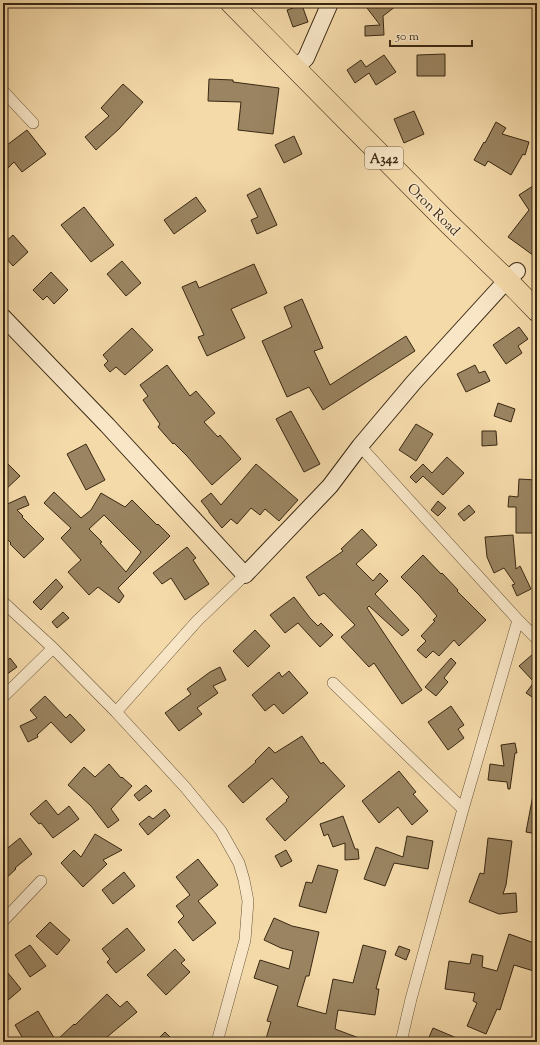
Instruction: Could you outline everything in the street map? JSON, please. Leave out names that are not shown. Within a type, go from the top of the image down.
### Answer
[{"type":"highway","name":"Oron Road","points":[[231,3],[301,63],[458,214],[512,276],[537,312]]},
{"type":"highway","name":"Oron Road","points":[[252,3],[301,63]]},
{"type":"highway","name":"Oron Road","points":[[512,276],[537,293]]},
{"type":"street","points":[[301,63],[330,3]]},
{"type":"street","points":[[3,91],[33,122]]},
{"type":"street","points":[[116,712],[197,621],[245,575],[330,486],[360,446],[414,382],[512,276]]},
{"type":"street","points":[[3,317],[107,425],[245,575]]},
{"type":"street","points":[[360,446],[537,639]]},
{"type":"street","points":[[3,602],[53,648],[116,712],[185,787],[220,831],[239,863],[248,901],[245,940],[216,1042]]},
{"type":"street","points":[[401,1042],[411,999],[463,809],[518,620]]},
{"type":"street","points":[[3,697],[53,648]]},
{"type":"street","points":[[333,683],[463,809]]},
{"type":"street","points":[[3,921],[41,881]]},
{"type":"building","points":[[373,3],[400,3],[383,16],[384,35],[365,36],[365,26],[380,25],[367,8]]},
{"type":"building","points":[[302,5],[308,22],[293,27],[287,10]]},
{"type":"building","points":[[445,54],[445,76],[417,76],[417,55]]},
{"type":"building","points":[[384,55],[396,72],[376,85],[369,73],[355,83],[347,70],[361,60],[366,67]]},
{"type":"building","points":[[209,79],[233,80],[233,82],[279,88],[273,134],[238,130],[241,102],[208,101]]},
{"type":"building","points":[[123,84],[143,102],[119,129],[96,150],[85,137],[109,116],[101,108]]},
{"type":"building","points":[[414,111],[424,134],[404,143],[394,119]]},
{"type":"building","points":[[496,122],[506,128],[502,134],[529,142],[525,155],[523,154],[511,175],[488,161],[485,166],[474,160]]},
{"type":"building","points":[[27,130],[46,154],[22,172],[14,162],[3,173],[3,148]]},
{"type":"building","points":[[294,136],[302,154],[284,163],[275,145]]},
{"type":"building","points":[[533,186],[537,192],[537,258],[508,237],[529,210],[519,195]]},
{"type":"building","points":[[260,188],[277,225],[257,234],[251,220],[258,217],[247,195]]},
{"type":"building","points":[[196,197],[206,211],[174,234],[164,220]]},
{"type":"building","points":[[84,207],[114,245],[91,262],[61,225]]},
{"type":"building","points":[[13,235],[28,252],[13,266],[3,255],[3,244]]},
{"type":"building","points":[[122,261],[141,283],[126,296],[107,274]]},
{"type":"building","points":[[254,264],[267,293],[231,309],[245,338],[207,356],[198,337],[204,335],[182,287],[196,281],[199,288]]},
{"type":"building","points":[[51,272],[68,290],[54,304],[47,296],[43,300],[33,290]]},
{"type":"building","points":[[302,299],[323,348],[314,351],[330,385],[406,336],[415,351],[323,410],[309,387],[287,397],[262,341],[292,327],[284,307]]},
{"type":"building","points":[[519,327],[528,339],[518,346],[522,353],[506,364],[493,345]]},
{"type":"building","points":[[132,328],[153,350],[125,375],[116,367],[110,372],[104,365],[108,361],[103,355]]},
{"type":"building","points":[[167,365],[190,396],[196,391],[215,413],[204,422],[218,437],[220,435],[241,459],[212,485],[187,456],[174,443],[173,444],[158,427],[160,424],[143,400],[148,396],[140,385]]},
{"type":"building","points":[[475,365],[479,373],[485,371],[490,381],[466,392],[457,374]]},
{"type":"building","points":[[498,403],[515,409],[511,422],[494,416]]},
{"type":"building","points":[[291,411],[320,464],[304,472],[276,419]]},
{"type":"building","points":[[416,424],[433,434],[416,461],[399,450]]},
{"type":"building","points":[[482,431],[496,431],[497,445],[482,446]]},
{"type":"building","points":[[86,444],[105,480],[86,490],[67,454]]},
{"type":"building","points":[[447,457],[464,473],[443,495],[423,476],[416,483],[410,477],[423,464],[432,473]]},
{"type":"building","points":[[3,459],[20,476],[3,492]]},
{"type":"building","points":[[256,464],[298,500],[279,521],[265,509],[260,515],[251,508],[237,524],[231,519],[222,528],[201,501],[211,493],[221,505]]},
{"type":"building","points":[[519,479],[536,480],[533,513],[537,513],[537,533],[516,533],[516,507],[508,507],[509,496],[518,497]]},
{"type":"building","points":[[54,492],[81,518],[91,510],[101,493],[125,507],[132,500],[170,536],[118,588],[124,596],[119,603],[98,587],[89,595],[68,572],[81,560],[61,538],[71,528],[44,503]],"holes":[[[104,515],[141,552],[126,572],[100,543],[102,542],[89,529]]]},
{"type":"building","points":[[25,496],[29,505],[17,510],[44,539],[24,558],[3,535],[3,506]]},
{"type":"building","points":[[438,501],[446,508],[438,516],[431,510]]},
{"type":"building","points":[[469,505],[475,512],[464,521],[458,514]]},
{"type":"building","points":[[362,529],[377,545],[356,564],[373,581],[380,573],[388,581],[375,594],[409,630],[402,636],[369,606],[367,608],[422,690],[402,704],[374,663],[369,667],[341,637],[355,625],[324,593],[319,596],[306,577],[343,551],[341,549]]},
{"type":"building","points":[[513,535],[516,569],[520,566],[531,589],[517,596],[512,585],[515,584],[504,568],[494,573],[487,557],[485,537]]},
{"type":"building","points":[[187,547],[196,558],[193,560],[209,584],[185,600],[171,578],[162,584],[153,573]]},
{"type":"building","points":[[423,555],[486,620],[459,646],[454,640],[439,656],[433,651],[426,658],[417,650],[426,641],[421,636],[435,621],[433,620],[437,616],[401,577]]},
{"type":"building","points":[[56,579],[63,587],[41,610],[33,602]]},
{"type":"building","points":[[294,597],[318,626],[321,623],[333,635],[320,647],[298,623],[285,633],[270,615]]},
{"type":"building","points":[[63,612],[69,618],[57,628],[52,622]]},
{"type":"building","points":[[255,630],[270,646],[248,667],[233,651]]},
{"type":"building","points":[[533,654],[537,659],[537,700],[526,693],[534,682],[519,666]]},
{"type":"building","points":[[10,658],[17,667],[3,677],[3,664]]},
{"type":"building","points":[[451,658],[456,663],[444,678],[448,682],[436,696],[425,687]]},
{"type":"building","points":[[220,667],[226,680],[213,686],[218,693],[197,708],[202,714],[179,731],[165,713],[191,694],[187,689],[210,672]]},
{"type":"building","points":[[289,671],[308,693],[283,714],[274,704],[265,711],[252,695],[279,672],[282,677]]},
{"type":"building","points":[[45,696],[66,718],[70,714],[85,730],[71,743],[51,722],[37,735],[38,737],[28,742],[20,726],[37,718],[30,710]]},
{"type":"building","points":[[451,706],[464,725],[458,729],[464,738],[448,750],[428,722]]},
{"type":"building","points":[[302,736],[321,764],[323,762],[345,786],[285,841],[266,819],[287,801],[286,800],[289,797],[272,778],[243,803],[228,786],[256,762],[255,761],[269,747],[275,753]]},
{"type":"building","points":[[515,743],[517,753],[515,753],[510,789],[508,789],[507,782],[488,780],[490,764],[504,766],[501,745]]},
{"type":"building","points":[[109,764],[121,778],[122,777],[132,786],[111,809],[119,820],[108,828],[91,806],[68,785],[84,767],[95,777]]},
{"type":"building","points":[[399,771],[416,792],[413,794],[428,811],[412,825],[398,807],[379,823],[362,801]]},
{"type":"building","points":[[146,785],[152,791],[139,801],[134,795]]},
{"type":"building","points":[[533,795],[537,795],[537,834],[526,832]]},
{"type":"building","points":[[46,800],[58,815],[69,806],[79,819],[53,838],[41,823],[39,824],[30,814]]},
{"type":"building","points":[[165,809],[170,816],[148,835],[139,824],[149,816],[153,819]]},
{"type":"building","points":[[343,816],[355,849],[358,849],[359,859],[345,860],[345,843],[333,847],[328,834],[324,836],[320,824]]},
{"type":"building","points":[[95,834],[122,850],[103,860],[107,864],[83,887],[61,863],[74,850],[81,857]]},
{"type":"building","points":[[407,836],[433,841],[428,869],[394,863],[385,886],[364,879],[376,847],[403,857]]},
{"type":"building","points":[[20,838],[32,854],[15,868],[16,869],[3,881],[3,852]]},
{"type":"building","points":[[488,838],[512,841],[506,885],[503,894],[516,893],[517,912],[499,914],[469,902],[480,873],[484,874]]},
{"type":"building","points":[[286,850],[292,861],[281,867],[275,856]]},
{"type":"building","points":[[198,859],[218,885],[198,901],[216,923],[193,941],[178,922],[184,916],[176,906],[190,895],[176,877]]},
{"type":"building","points":[[318,865],[338,870],[326,913],[299,906],[306,882],[312,883]]},
{"type":"building","points":[[124,872],[135,886],[113,904],[102,890]]},
{"type":"building","points":[[274,918],[292,926],[319,932],[309,976],[306,976],[297,1006],[326,1014],[333,979],[353,983],[363,945],[386,951],[376,989],[379,989],[375,1015],[338,1010],[335,1029],[367,1041],[366,1042],[265,1042],[271,1022],[267,1021],[278,986],[254,978],[260,960],[289,969],[293,951],[281,948],[264,940]]},
{"type":"building","points":[[50,922],[70,940],[57,955],[36,936]]},
{"type":"building","points":[[127,928],[145,950],[116,973],[107,962],[110,959],[102,949]]},
{"type":"building","points":[[509,934],[537,944],[537,972],[514,965],[500,1010],[497,1009],[486,1034],[467,1026],[477,1003],[473,1001],[475,993],[445,989],[449,961],[470,964],[472,954],[483,956],[482,967],[497,971]]},
{"type":"building","points":[[30,945],[46,966],[30,977],[15,955]]},
{"type":"building","points":[[399,946],[410,950],[406,960],[395,955]]},
{"type":"building","points":[[175,949],[185,960],[181,963],[190,972],[166,995],[147,975]]},
{"type":"building","points":[[3,967],[21,989],[7,1001],[3,996]]},
{"type":"building","points":[[107,994],[120,1007],[127,1001],[137,1012],[101,1042],[25,1042],[15,1025],[38,1011],[56,1041]]},
{"type":"building","points":[[433,1028],[466,1042],[427,1042]]},
{"type":"building","points":[[165,1032],[175,1042],[155,1042]]}]
